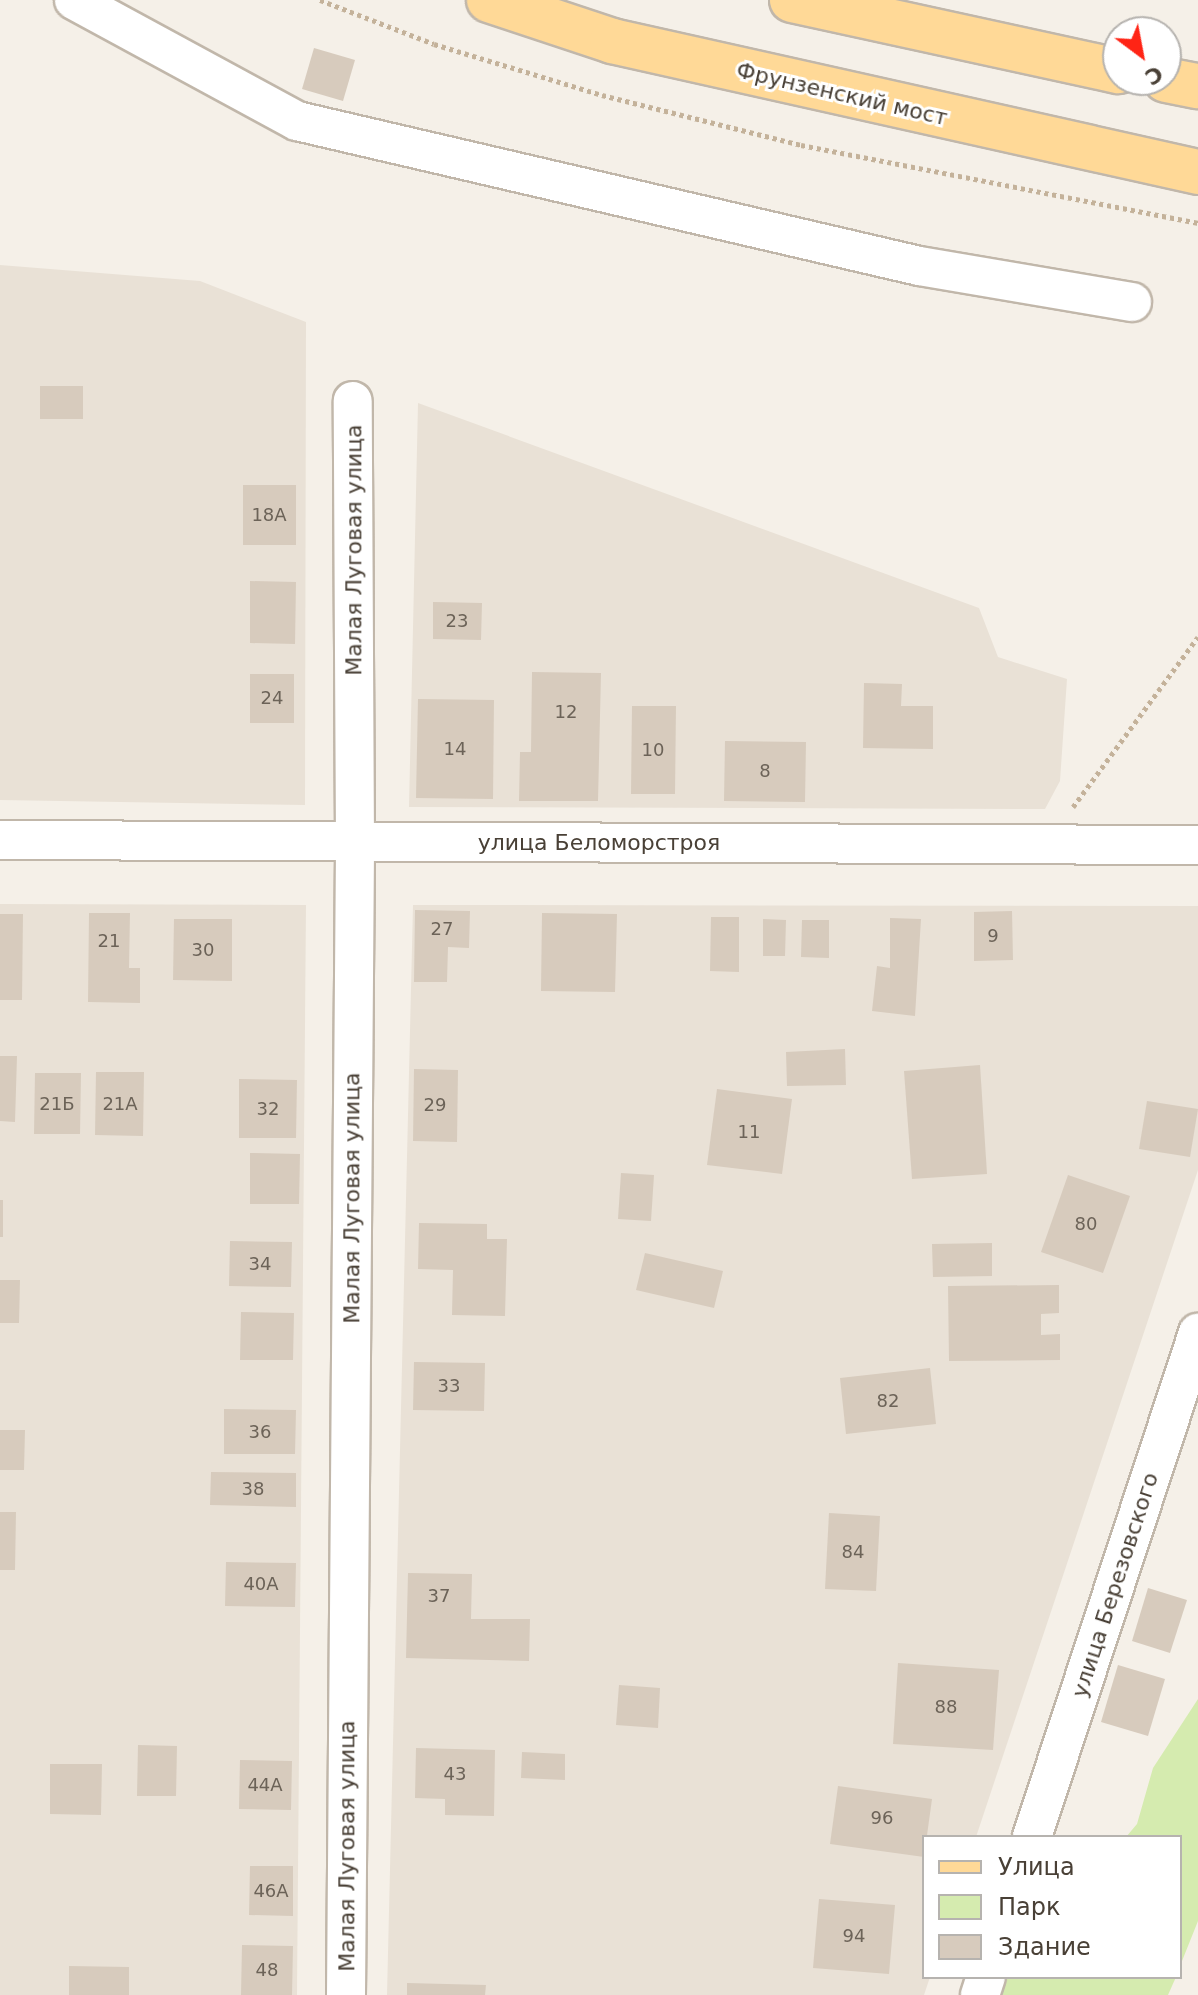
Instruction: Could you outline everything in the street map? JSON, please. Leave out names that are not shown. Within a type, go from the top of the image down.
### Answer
[{"type":"main road","name":"Фрунзенский мост","points":[[489,0],[612,41],[1198,172]]},
{"type":"main road","points":[[792,0],[1102,68]]},
{"type":"street","points":[[74,0],[297,121],[919,266],[1132,302]]},
{"type":"street","name":"Малая Луговая улица","points":[[346,1995],[355,842],[353,401]]},
{"type":"street","name":"улица Беломорстроя","points":[[0,840],[1198,845]]},
{"type":"street","name":"улица Березовского","points":[[1033,1835],[1198,1333]]},
{"type":"path","points":[[320,0],[434,44],[602,95],[801,145],[1198,223]]},
{"type":"path","points":[[1044,845],[1198,637]]},
{"type":"shaded area","points":[[0,265],[200,281],[306,322],[305,805],[0,800]]},
{"type":"shaded area","points":[[418,403],[979,608],[998,657],[1067,679],[1060,781],[1045,809],[409,807]]},
{"type":"shaded area","points":[[0,904],[306,905],[297,1995],[0,1995]]},
{"type":"shaded area","points":[[413,905],[1198,906],[1198,1170],[977,1835],[922,1835],[922,1979],[929,1979],[924,1995],[387,1995]]},
{"type":"green space","points":[[1198,1699],[1198,1921],[1182,1961],[1182,1835],[1128,1835],[1137,1824],[1153,1768]]},
{"type":"green space","points":[[1005,1979],[1175,1979],[1168,1995],[997,1995]]},
{"type":"building","points":[[314,48],[355,60],[343,101],[302,89]]},
{"type":"building","points":[[40,386],[83,386],[83,419],[40,419]]},
{"type":"building","points":[[243,485],[296,485],[296,545],[243,545]]},
{"type":"building","points":[[250,581],[296,582],[295,644],[250,643]]},
{"type":"building","points":[[433,602],[482,603],[481,640],[433,639]]},
{"type":"building","points":[[532,672],[601,673],[598,801],[519,801],[520,752],[531,752]]},
{"type":"building","points":[[250,674],[294,674],[294,723],[250,723]]},
{"type":"building","points":[[864,683],[902,684],[901,706],[933,706],[933,749],[863,748]]},
{"type":"building","points":[[418,699],[494,700],[493,799],[416,798]]},
{"type":"building","points":[[632,706],[676,706],[675,794],[631,794]]},
{"type":"building","points":[[725,741],[806,742],[805,802],[724,801]]},
{"type":"building","points":[[415,910],[470,911],[469,948],[448,947],[447,982],[414,982]]},
{"type":"building","points":[[1012,911],[1013,960],[974,961],[974,912]]},
{"type":"building","points":[[89,913],[130,913],[129,968],[140,968],[140,1003],[88,1002]]},
{"type":"building","points":[[542,913],[617,914],[615,992],[541,991]]},
{"type":"building","points":[[0,914],[23,914],[22,1000],[0,1000]]},
{"type":"building","points":[[711,917],[739,917],[739,972],[710,971]]},
{"type":"building","points":[[890,918],[921,919],[915,1016],[872,1011],[877,966],[890,968]]},
{"type":"building","points":[[174,919],[232,919],[232,981],[173,980]]},
{"type":"building","points":[[763,919],[786,920],[785,956],[763,956]]},
{"type":"building","points":[[802,920],[829,920],[829,958],[801,957]]},
{"type":"building","points":[[845,1049],[846,1085],[787,1086],[786,1052]]},
{"type":"building","points":[[0,1056],[17,1056],[15,1122],[0,1121]]},
{"type":"building","points":[[980,1065],[987,1174],[912,1179],[904,1071]]},
{"type":"building","points":[[414,1069],[458,1070],[457,1142],[413,1141]]},
{"type":"building","points":[[96,1072],[144,1072],[143,1136],[95,1135]]},
{"type":"building","points":[[35,1073],[81,1073],[80,1134],[34,1134]]},
{"type":"building","points":[[239,1079],[297,1080],[296,1138],[239,1138]]},
{"type":"building","points":[[717,1089],[792,1099],[782,1174],[707,1165]]},
{"type":"building","points":[[1147,1101],[1198,1109],[1190,1157],[1139,1149]]},
{"type":"building","points":[[250,1153],[300,1154],[299,1204],[250,1204]]},
{"type":"building","points":[[621,1173],[654,1175],[651,1221],[618,1219]]},
{"type":"building","points":[[1068,1175],[1130,1196],[1103,1273],[1041,1252]]},
{"type":"building","points":[[0,1200],[3,1200],[3,1237],[0,1237]]},
{"type":"building","points":[[419,1223],[487,1224],[487,1239],[507,1239],[505,1316],[452,1315],[453,1270],[418,1269]]},
{"type":"building","points":[[230,1241],[292,1242],[291,1287],[229,1286]]},
{"type":"building","points":[[992,1243],[992,1276],[933,1277],[932,1244]]},
{"type":"building","points":[[645,1253],[723,1271],[714,1308],[636,1290]]},
{"type":"building","points":[[0,1280],[20,1280],[19,1323],[0,1323]]},
{"type":"building","points":[[1059,1285],[1059,1313],[1041,1314],[1041,1335],[1060,1334],[1060,1360],[949,1361],[948,1286]]},
{"type":"building","points":[[241,1312],[294,1313],[293,1360],[240,1360]]},
{"type":"building","points":[[414,1362],[485,1363],[484,1411],[413,1410]]},
{"type":"building","points":[[930,1368],[936,1424],[846,1434],[840,1378]]},
{"type":"building","points":[[224,1409],[296,1410],[295,1454],[224,1454]]},
{"type":"building","points":[[0,1430],[25,1430],[24,1470],[0,1470]]},
{"type":"building","points":[[211,1472],[296,1473],[296,1507],[210,1505]]},
{"type":"building","points":[[0,1512],[16,1512],[15,1570],[0,1570]]},
{"type":"building","points":[[829,1513],[880,1516],[876,1591],[825,1589]]},
{"type":"building","points":[[226,1562],[296,1563],[295,1607],[225,1606]]},
{"type":"building","points":[[408,1573],[472,1574],[471,1619],[530,1619],[529,1661],[406,1658]]},
{"type":"building","points":[[1148,1588],[1187,1600],[1170,1653],[1132,1641]]},
{"type":"building","points":[[898,1663],[999,1670],[993,1750],[893,1744]]},
{"type":"building","points":[[1118,1665],[1165,1679],[1148,1736],[1101,1722]]},
{"type":"building","points":[[619,1685],[660,1688],[658,1728],[616,1725]]},
{"type":"building","points":[[138,1745],[177,1746],[176,1796],[137,1796]]},
{"type":"building","points":[[416,1748],[495,1750],[494,1816],[445,1815],[445,1799],[415,1798]]},
{"type":"building","points":[[522,1752],[565,1754],[565,1780],[521,1778]]},
{"type":"building","points":[[240,1760],[292,1761],[291,1810],[239,1809]]},
{"type":"building","points":[[50,1764],[102,1764],[101,1815],[50,1814]]},
{"type":"building","points":[[838,1786],[932,1799],[927,1835],[922,1835],[922,1857],[830,1844]]},
{"type":"building","points":[[250,1866],[293,1866],[293,1916],[249,1915]]},
{"type":"building","points":[[819,1899],[895,1905],[889,1974],[813,1968]]},
{"type":"building","points":[[242,1945],[293,1946],[292,1995],[241,1995]]},
{"type":"building","points":[[69,1966],[129,1967],[129,1995],[69,1995]]},
{"type":"building","points":[[407,1983],[486,1985],[485,1995],[407,1995]]}]
